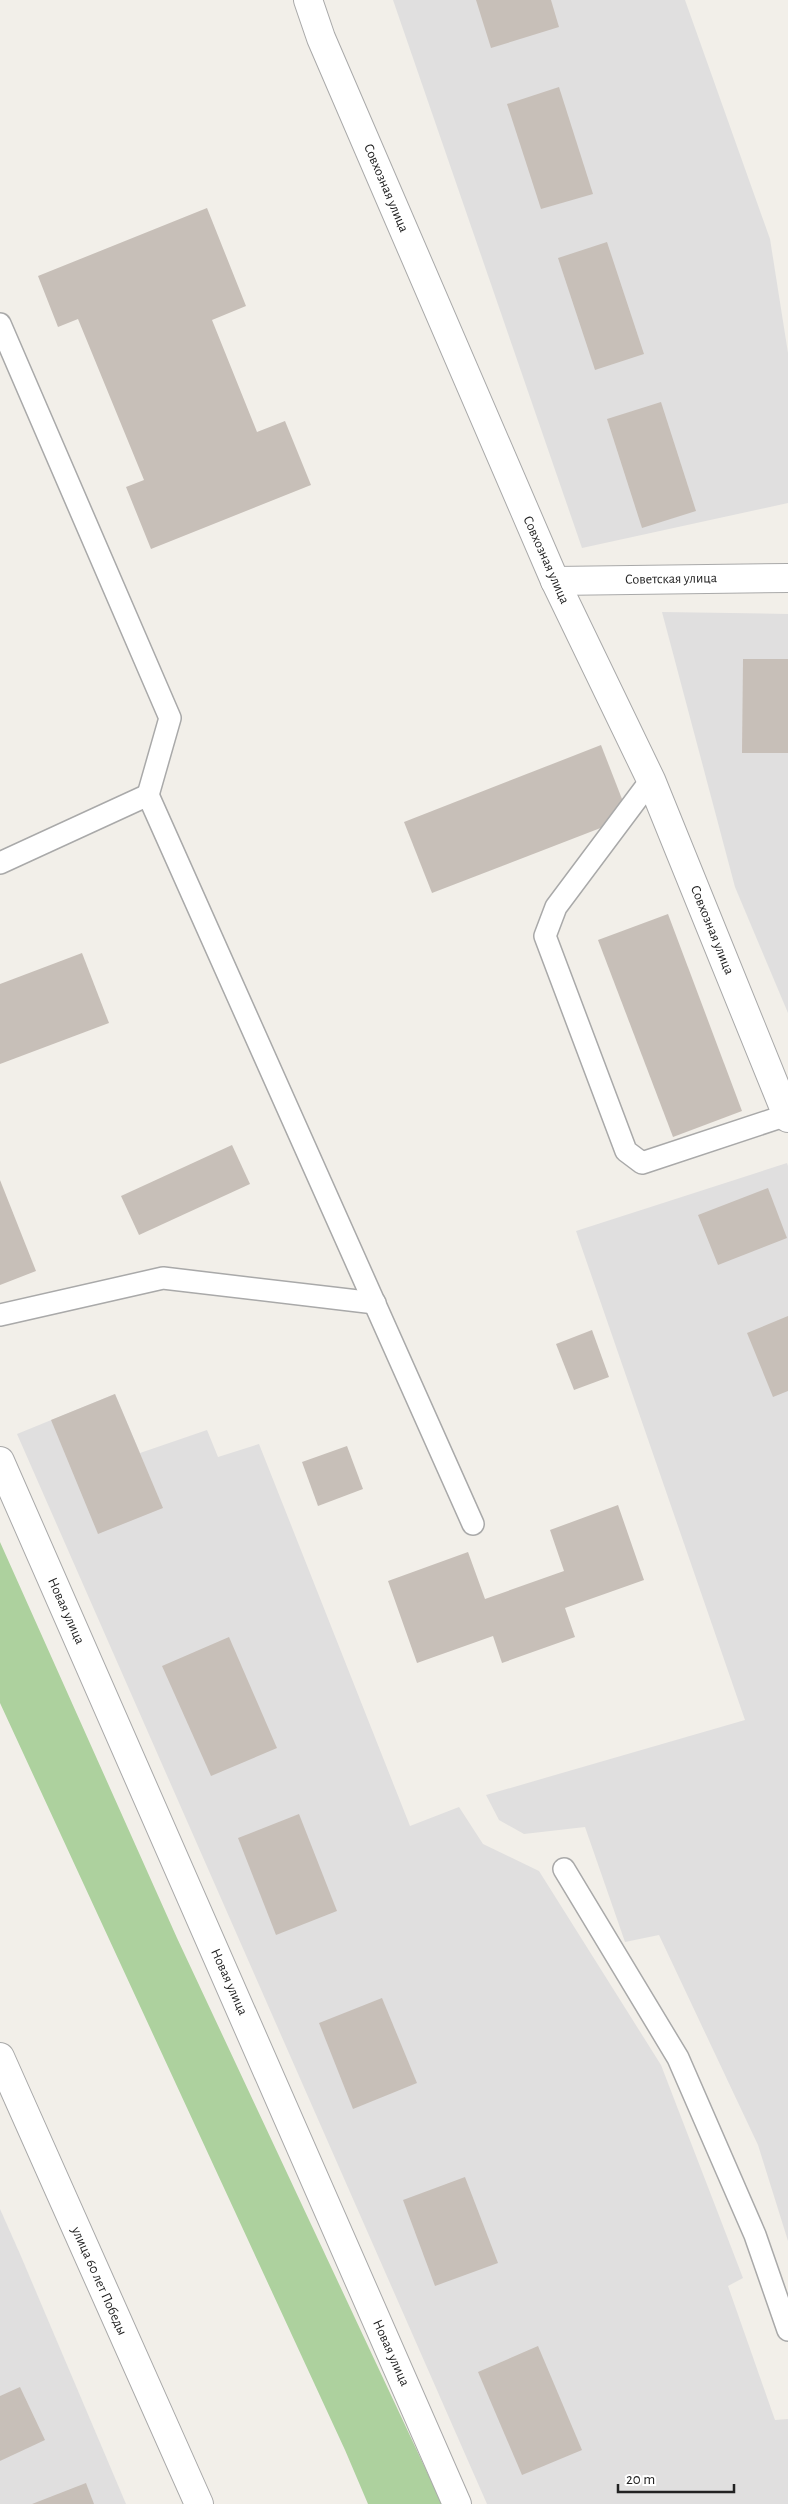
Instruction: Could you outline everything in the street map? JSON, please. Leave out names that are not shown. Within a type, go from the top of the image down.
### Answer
[{"type":"street","name":"Совхозная улица","points":[[308,0],[321,38],[555,581],[651,780],[787,1117]]},
{"type":"street","name":"Советская улица","points":[[555,581],[788,578]]},
{"type":"street","name":"Новая улица","points":[[0,1461],[457,2504]]},
{"type":"street","name":"улица 60 лет Победы","points":[[0,2057],[199,2504]]},
{"type":"lane","points":[[0,324],[170,718],[148,795],[473,1524]]},
{"type":"lane","points":[[651,780],[556,907],[545,936],[626,1151],[642,1163],[787,1117]]},
{"type":"lane","points":[[0,863],[148,795]]},
{"type":"lane","points":[[0,1315],[163,1278],[375,1303]]},
{"type":"lane","points":[[564,1869],[678,2058],[756,2235],[788,2330]]},
{"type":"shaded area","points":[[393,0],[685,0],[770,239],[788,353],[788,503],[582,548]]},
{"type":"shaded area","points":[[662,612],[788,614],[788,1013],[735,887]]},
{"type":"shaded area","points":[[787,1163],[788,2241],[758,2145],[659,1935],[625,1942],[585,1827],[524,1834],[499,1820],[486,1795],[745,1720],[576,1231]]},
{"type":"shaded area","points":[[115,1394],[140,1453],[207,1430],[218,1457],[259,1444],[410,1826],[459,1807],[483,1844],[539,1871],[661,2065],[743,2278],[728,2286],[775,2420],[788,2419],[788,2504],[487,2504],[17,1434]]},
{"type":"shaded area","points":[[0,2209],[20,2254],[126,2504],[0,2504]]},
{"type":"green space","points":[[0,1542],[177,1938],[442,2504],[368,2504],[345,2450],[0,1703]]},
{"type":"building","points":[[476,0],[551,0],[559,27],[491,48]]},
{"type":"building","points":[[559,87],[593,194],[541,209],[507,104]]},
{"type":"building","points":[[207,208],[246,306],[212,320],[257,432],[285,421],[311,485],[151,549],[126,487],[144,480],[78,319],[58,327],[38,276]]},
{"type":"building","points":[[607,242],[644,354],[595,370],[558,258]]},
{"type":"building","points":[[661,402],[696,511],[642,528],[607,419]]},
{"type":"building","points":[[743,659],[788,659],[788,753],[742,753]]},
{"type":"building","points":[[601,745],[629,817],[432,893],[404,822]]},
{"type":"building","points":[[668,914],[742,1111],[673,1137],[598,940]]},
{"type":"building","points":[[82,953],[109,1023],[0,1064],[0,984]]},
{"type":"building","points":[[232,1145],[250,1184],[139,1235],[121,1196]]},
{"type":"building","points":[[0,1180],[36,1271],[0,1285]]},
{"type":"building","points":[[768,1188],[787,1238],[718,1265],[698,1215]]},
{"type":"building","points":[[788,1316],[788,1391],[773,1397],[747,1333]]},
{"type":"building","points":[[592,1330],[609,1377],[574,1390],[556,1344]]},
{"type":"building","points":[[115,1394],[163,1508],[98,1534],[51,1420]]},
{"type":"building","points":[[347,1446],[363,1489],[318,1506],[302,1462]]},
{"type":"building","points":[[618,1505],[644,1580],[565,1608],[575,1637],[502,1663],[493,1636],[417,1663],[388,1581],[468,1552],[485,1599],[564,1571],[550,1530]]},
{"type":"building","points":[[229,1637],[277,1748],[211,1776],[162,1666]]},
{"type":"building","points":[[299,1814],[337,1911],[276,1935],[238,1838]]},
{"type":"building","points":[[382,1998],[417,2083],[353,2109],[319,2023]]},
{"type":"building","points":[[465,2177],[498,2263],[435,2286],[403,2200]]},
{"type":"building","points":[[538,2346],[582,2450],[522,2475],[478,2372]]},
{"type":"building","points":[[20,2387],[45,2440],[0,2461],[0,2396]]},
{"type":"building","points":[[86,2483],[94,2504],[32,2504]]}]
